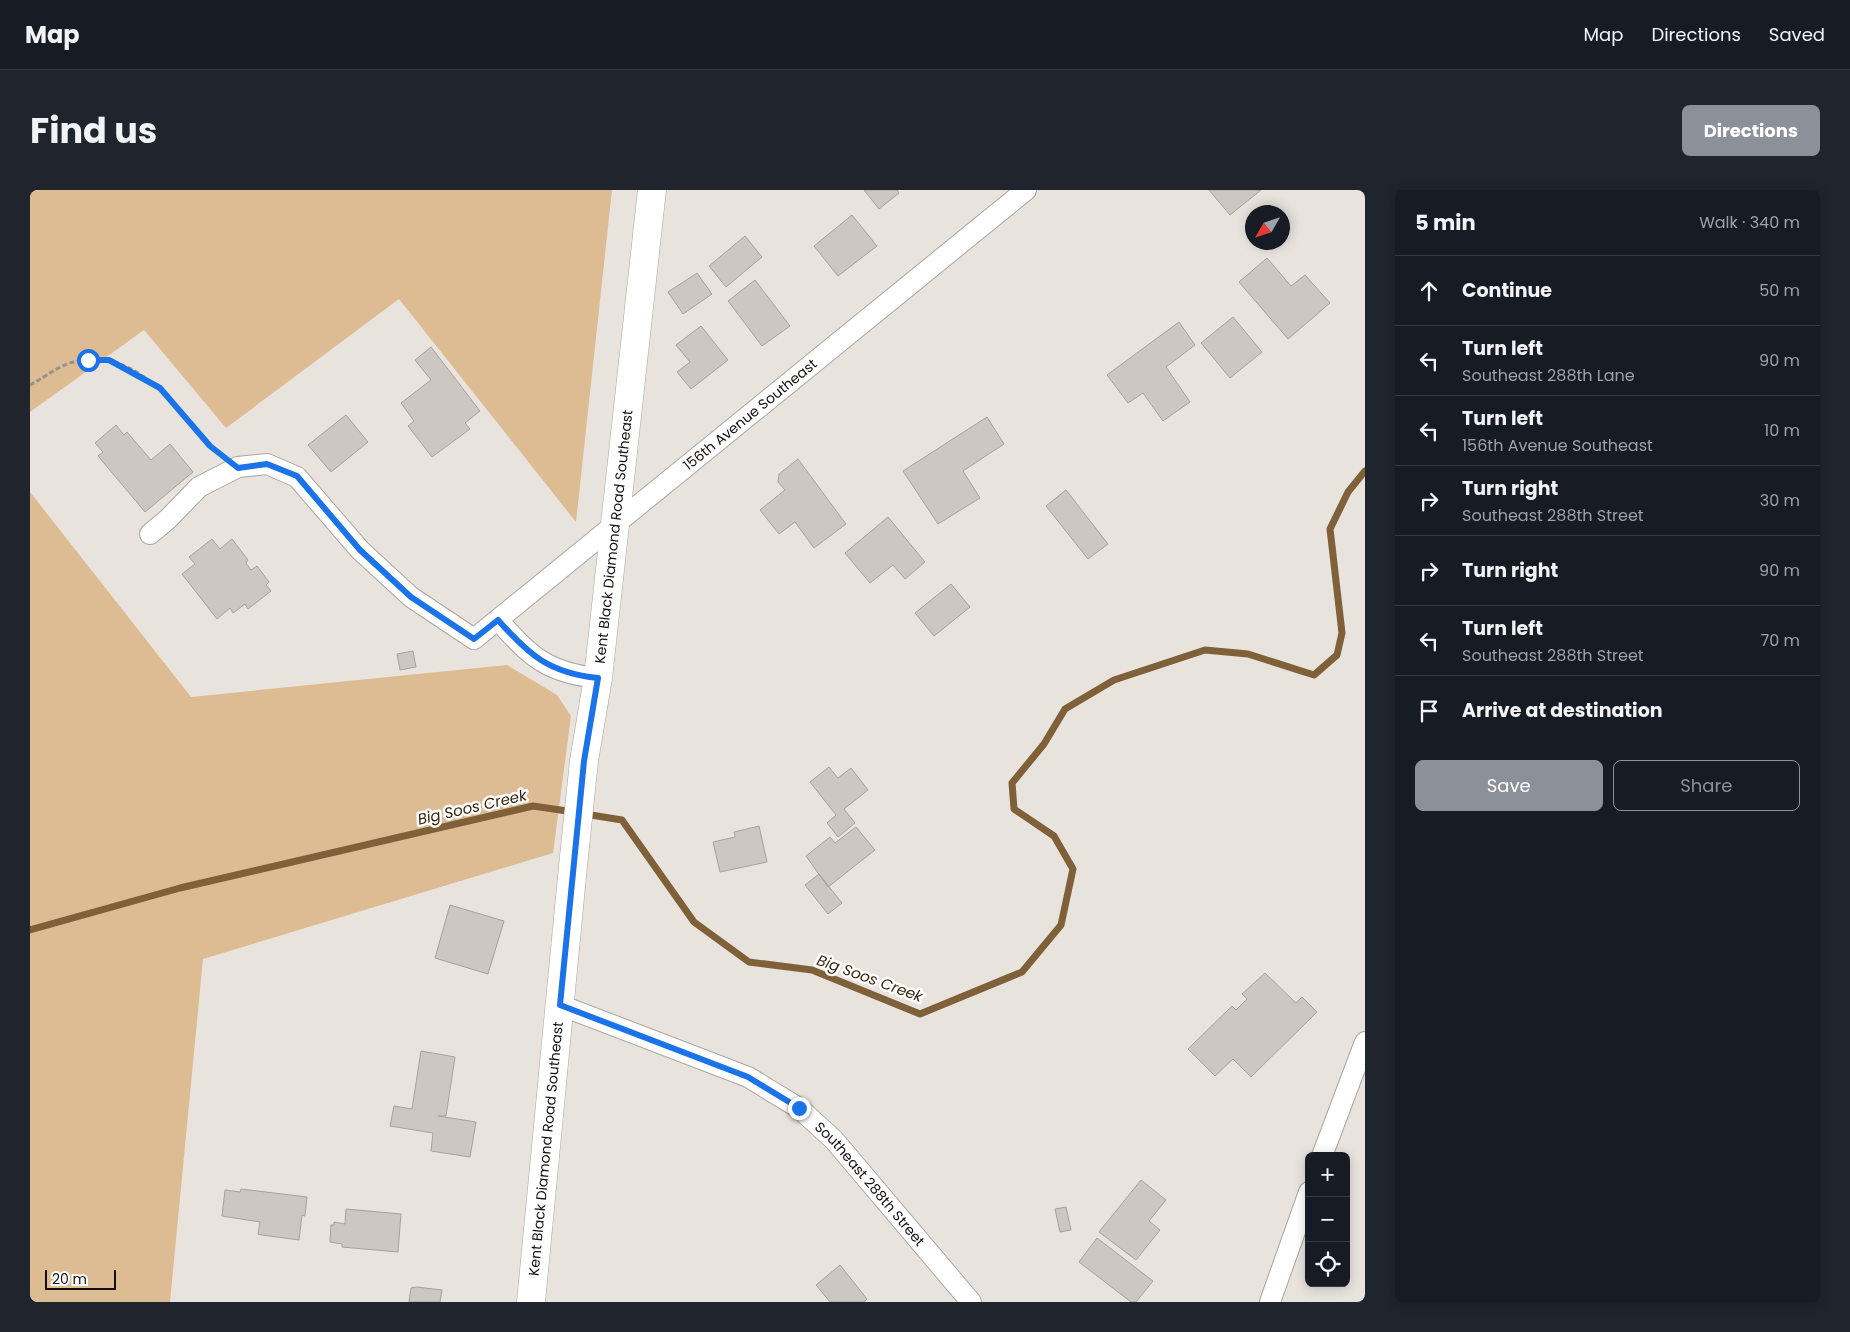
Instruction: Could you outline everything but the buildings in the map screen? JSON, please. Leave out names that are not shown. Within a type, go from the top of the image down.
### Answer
[{"type":"street","name":"Kent Black Diamond Road Southeast","points":[[531,1302],[584,761],[598,678],[652,190]]},
{"type":"street","name":"156th Avenue Southeast","points":[[238,468],[267,464],[297,476],[360,550],[411,597],[474,639],[1026,190]]},
{"type":"street","points":[[150,534],[199,488],[238,468]]},
{"type":"street","points":[[498,620],[522,646],[545,665],[578,676],[598,678]]},
{"type":"street","name":"Southeast 288th Street","points":[[560,1005],[748,1077],[799,1108],[834,1140],[971,1302]]},
{"type":"street","points":[[1324,1152],[1365,1042]]},
{"type":"street","points":[[1270,1302],[1307,1197]]},
{"type":"path","points":[[30,386],[66,364],[88,360],[109,360],[160,388],[210,446],[238,468]]},
{"type":"shaded area","points":[[30,190],[612,190],[576,522],[399,299],[226,428],[144,330],[30,412]]},
{"type":"shaded area","points":[[30,492],[191,697],[507,665],[557,695],[571,716],[553,853],[203,959],[170,1302],[30,1302]]},
{"type":"waterway","name":"Big Soos Creek","points":[[585,814],[622,820],[694,922],[749,962],[812,970],[920,1014],[1022,972],[1061,925],[1073,869],[1054,836],[1014,809],[1012,783],[1044,744],[1065,709],[1114,680],[1205,650],[1248,654],[1314,675],[1337,655],[1342,633],[1330,529],[1348,492],[1365,471]]},
{"type":"waterway","name":"Big Soos Creek","points":[[30,930],[180,888],[533,806],[574,812]]},
{"type":"route","points":[[88,360],[109,360],[125,367],[160,388],[210,446],[238,468],[267,464],[297,476],[360,550],[411,597],[474,639],[498,620],[522,646],[545,665],[560,672],[598,678],[584,761],[560,1005],[748,1077],[799,1108]]}]
